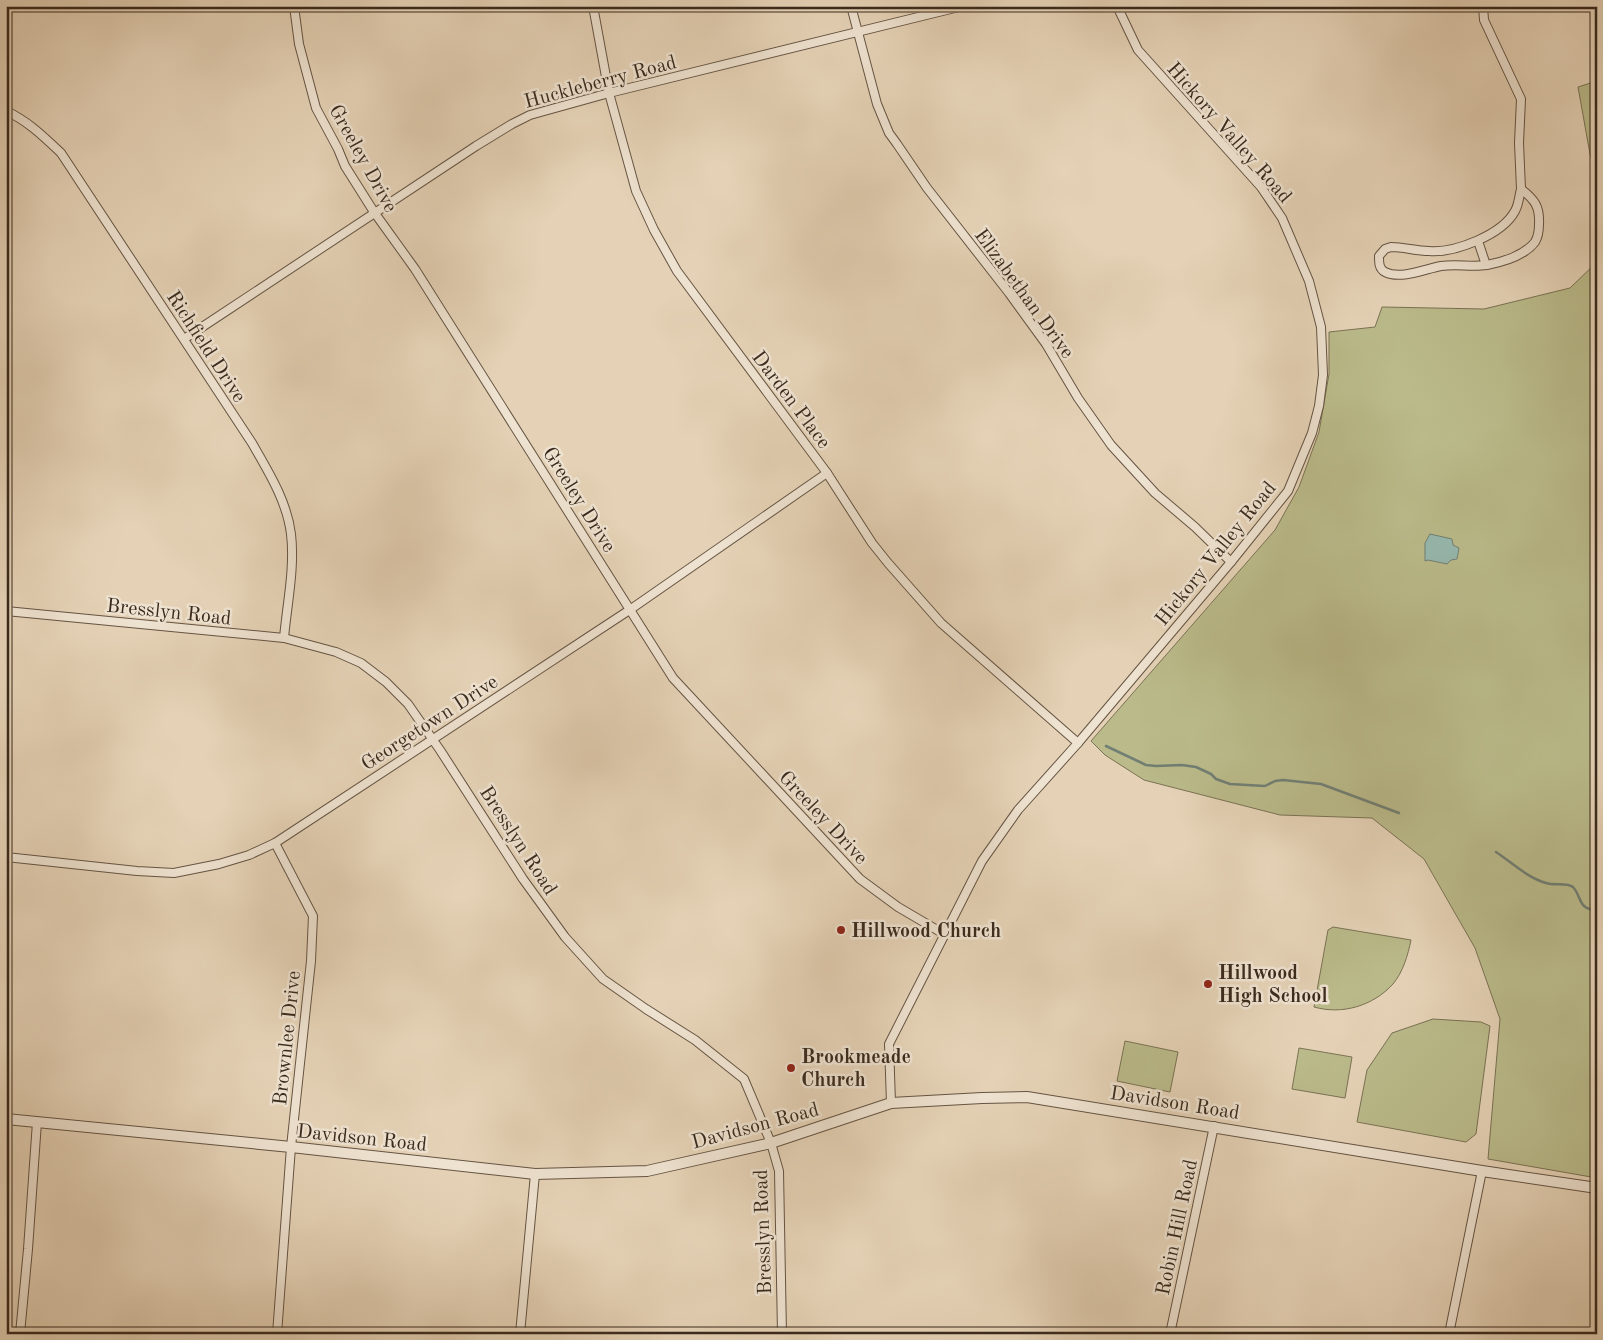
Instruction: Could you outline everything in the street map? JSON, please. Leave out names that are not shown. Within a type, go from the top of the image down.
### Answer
[{"type":"street","name":"Greeley Drive","points":[[294,6],[299,44],[316,108],[345,166],[374,212],[415,270],[673,678],[860,880],[898,907],[944,934]]},
{"type":"street","name":"Darden Place","points":[[593,6],[610,93],[636,190],[654,230],[676,271],[827,473],[888,563],[941,623],[1078,743]]},
{"type":"street","name":"Elizabethan Drive","points":[[851,6],[879,112],[889,133],[927,188],[1009,293],[1046,344],[1078,398],[1112,445],[1155,493],[1231,562]]},
{"type":"street","name":"Huckleberry Road","points":[[184,339],[374,212],[512,124],[530,115],[610,93],[963,6]]},
{"type":"street","name":"Hickory Valley Road","points":[[891,1103],[889,1044],[982,861],[1018,810],[1078,743],[1231,562],[1288,491],[1312,432],[1319,406],[1323,375],[1321,327],[1310,281],[1282,218],[1261,188],[1138,50],[1116,6]]},
{"type":"street","points":[[1483,6],[1484,20],[1521,99],[1519,143],[1521,189],[1515,211],[1508,221],[1478,241],[1454,249],[1430,252],[1391,247],[1385,249],[1378,256],[1382,272],[1402,275],[1444,266],[1486,265],[1513,257],[1527,249],[1536,241],[1540,213],[1532,198],[1521,189]]},
{"type":"street","name":"Richfield Drive","points":[[6,111],[36,130],[60,153],[184,339],[272,477],[291,533],[292,559],[284,638]]},
{"type":"street","points":[[1478,241],[1486,265]]},
{"type":"street","name":"Georgetown Drive","points":[[6,857],[137,871],[174,872],[219,864],[250,855],[275,843],[631,610],[827,473]]},
{"type":"street","name":"Bresslyn Road","points":[[6,611],[284,638],[336,652],[361,663],[386,682],[405,701],[523,879],[565,937],[603,979],[695,1040],[744,1079],[771,1142],[779,1171],[782,1334]]},
{"type":"street","name":"Brownlee Drive","points":[[275,843],[312,916],[311,961],[291,1147],[277,1334]]},
{"type":"street","name":"Davidson Road","points":[[6,1119],[291,1147],[535,1174],[647,1171],[771,1142],[891,1103],[1027,1097],[1597,1188]]},
{"type":"street","points":[[20,1334],[37,1122]]},
{"type":"street","name":"Robin Hill Road","points":[[1170,1334],[1214,1126]]},
{"type":"street","points":[[1449,1334],[1482,1171]]},
{"type":"street","points":[[520,1334],[535,1174]]},
{"type":"green space","points":[[1597,81],[1597,179],[1590,154],[1578,87]]},
{"type":"green space","points":[[1597,262],[1597,1178],[1488,1159],[1500,1019],[1475,948],[1424,859],[1372,818],[1280,815],[1144,780],[1105,755],[1091,741],[1275,530],[1299,487],[1319,432],[1329,374],[1329,332],[1375,327],[1382,307],[1484,309],[1570,288]]},
{"type":"green space","points":[[1333,927],[1411,940],[1405,963],[1397,979],[1385,992],[1367,1003],[1356,1007],[1335,1010],[1314,1007],[1328,930]]},
{"type":"green space","points":[[1433,1019],[1481,1022],[1490,1026],[1476,1134],[1466,1142],[1357,1122],[1367,1070],[1392,1033]]},
{"type":"green space","points":[[1125,1041],[1178,1052],[1170,1092],[1117,1081]]},
{"type":"green space","points":[[1299,1048],[1352,1057],[1345,1098],[1292,1089]]},
{"type":"water","points":[[1430,534],[1452,539],[1453,545],[1459,548],[1457,559],[1451,560],[1447,564],[1425,561],[1425,543]]},
{"type":"waterway","points":[[1106,746],[1146,765],[1196,767],[1211,774],[1216,779],[1230,784],[1265,786],[1275,781],[1283,780],[1321,784],[1399,813]]},
{"type":"waterway","points":[[1496,852],[1539,881],[1573,887],[1586,908],[1597,910]]},
{"type":"place","name":"Hillwood Church","points":[[841,930]]},
{"type":"place","name":"Hillwood High School","points":[[1208,984]]},
{"type":"place","name":"Brookmeade Church","points":[[791,1068]]}]
